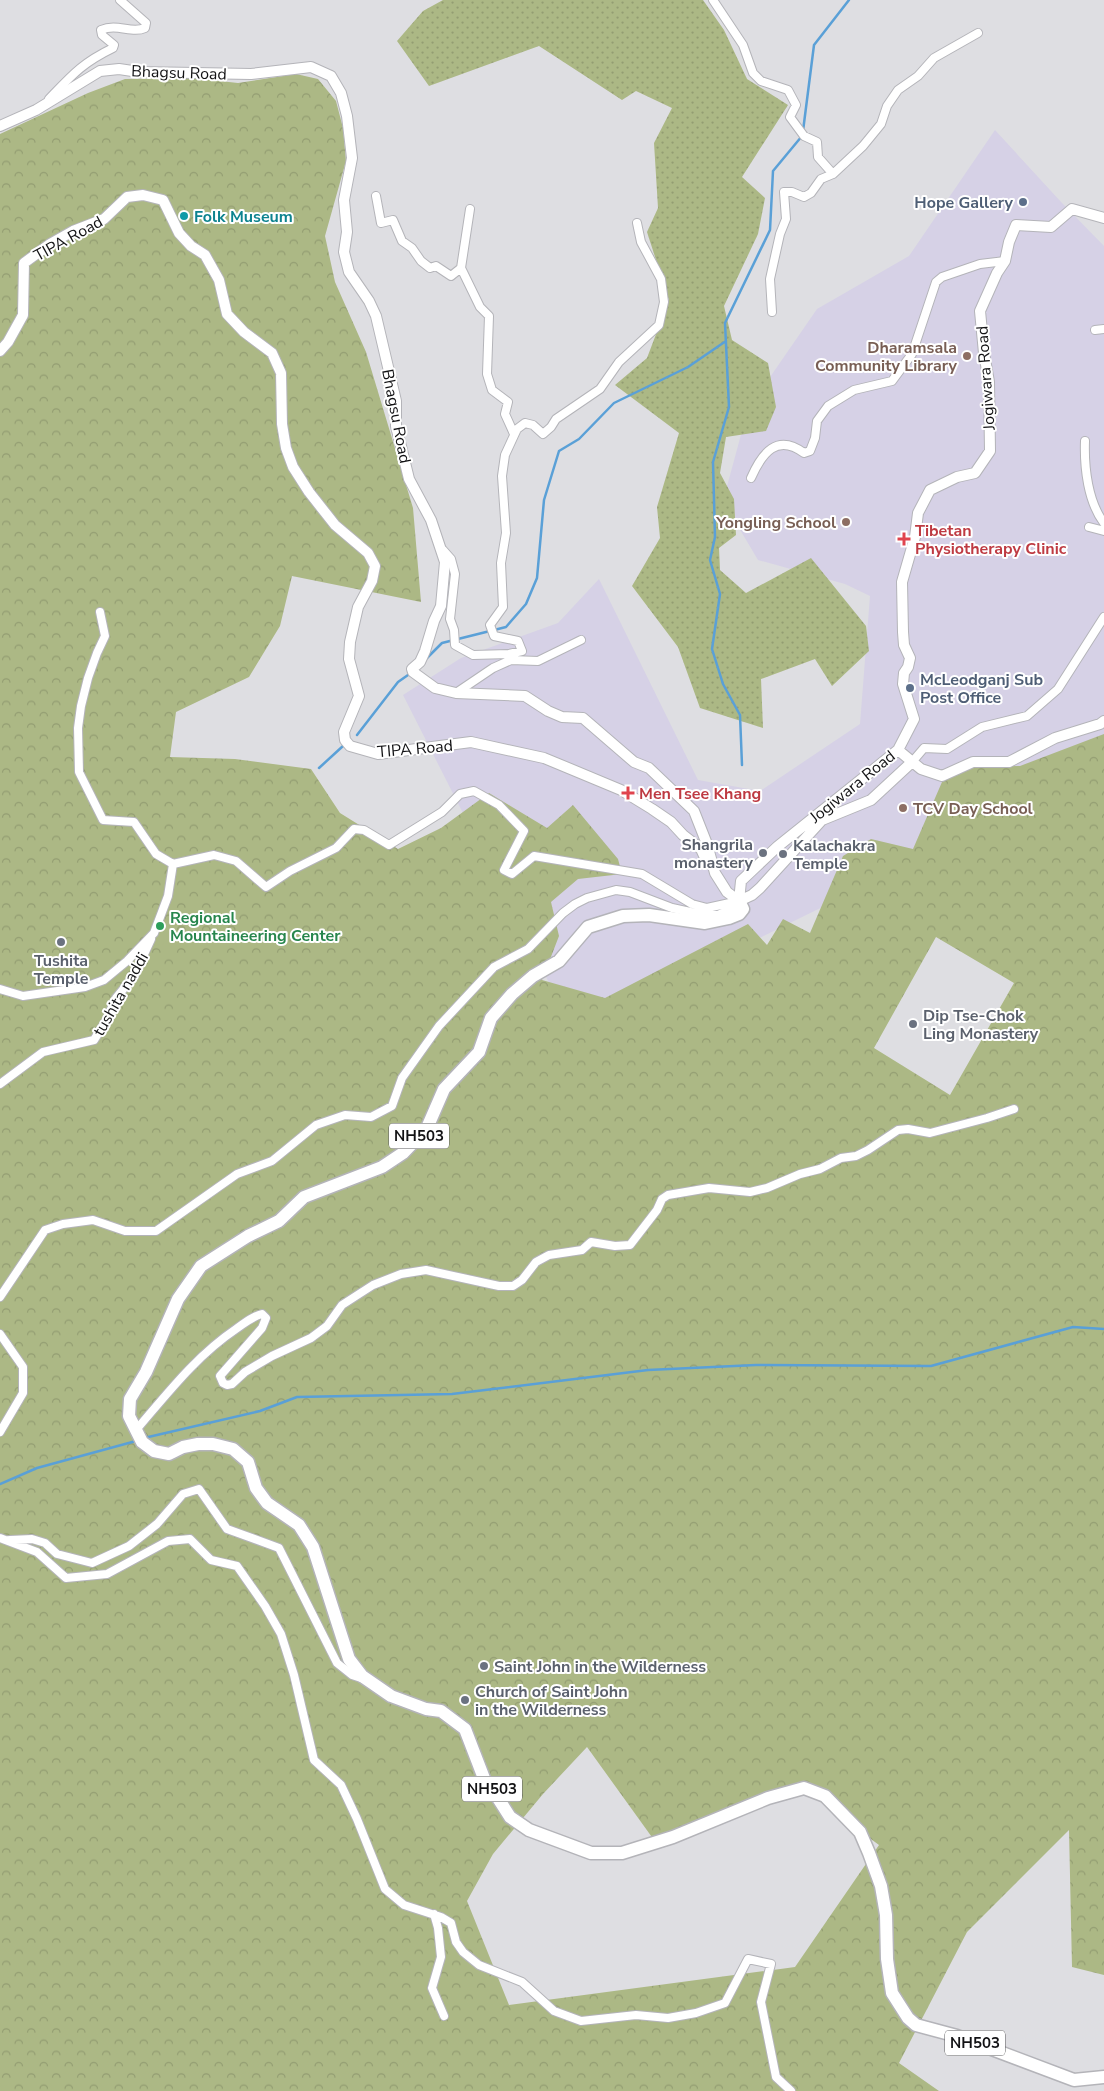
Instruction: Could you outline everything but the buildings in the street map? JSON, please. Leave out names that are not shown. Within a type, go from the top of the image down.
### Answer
[{"type":"main road","name":"NH503","points":[[738,901],[743,909],[739,914],[705,923],[648,915],[623,916],[588,927],[559,961],[533,976],[512,994],[491,1018],[479,1052],[444,1088],[427,1128],[403,1153],[382,1168],[304,1197],[278,1221],[248,1236],[201,1266],[178,1299],[146,1372],[130,1399],[129,1416],[139,1436],[154,1451],[169,1454],[183,1447],[213,1444],[233,1449],[248,1462],[256,1488],[267,1503],[299,1525],[313,1547],[349,1660],[362,1676],[391,1696],[426,1709],[441,1711],[465,1729],[485,1781],[489,1784],[510,1817],[529,1830],[591,1853],[622,1853],[673,1838],[768,1798],[804,1788],[825,1796],[860,1832],[869,1853],[881,1886],[886,1915],[887,1959],[892,1993],[908,2018],[916,2025],[957,2036],[1074,2080],[1104,2077]]},
{"type":"street","points":[[44,105],[78,68],[95,56],[113,48],[114,45],[102,35],[101,30],[118,26],[140,30],[145,28],[146,23],[120,0]]},
{"type":"street","points":[[713,0],[743,45],[753,73],[761,80],[788,90],[796,105],[790,117],[804,136],[818,142],[818,157],[834,174]]},
{"type":"street","points":[[772,312],[770,279],[780,234],[786,219],[784,192],[792,192],[804,197],[811,193],[821,179],[834,174],[863,146],[882,124],[887,106],[898,90],[918,76],[934,58],[978,34]]},
{"type":"street","name":"Bhagsu Road","points":[[0,126],[44,105],[100,71],[119,69],[139,72],[251,74],[311,67],[331,76],[341,93],[347,116],[352,158],[344,200],[347,232],[344,252],[349,272],[369,301],[376,316],[396,401],[396,426],[409,479],[431,520],[442,550],[445,571],[442,606],[434,621],[425,651],[420,662],[412,669],[413,672],[418,678],[435,688],[456,693],[525,696],[548,711],[562,717],[583,718],[634,762],[649,768],[694,811],[707,844],[715,873],[727,892],[738,901]]},
{"type":"street","name":"TIPA Road","points":[[0,351],[8,342],[23,315],[24,263],[50,244],[73,231],[104,219],[127,197],[143,195],[163,200],[179,233],[191,246],[205,255],[219,280],[227,314],[244,332],[272,353],[281,373],[282,424],[286,448],[293,468],[308,492],[335,525],[368,553],[375,566],[372,581],[358,607],[350,642],[350,659],[359,696],[344,732],[345,740],[350,746],[378,754],[471,742],[544,758],[621,790],[671,822],[682,835],[701,849],[714,877],[722,884]]},
{"type":"street","points":[[376,196],[381,223],[393,220],[402,241],[412,248],[421,261],[430,268],[436,266],[451,276],[461,268]]},
{"type":"street","points":[[470,209],[461,268],[480,307],[489,316],[488,374],[492,390],[508,402],[505,414],[514,434]]},
{"type":"street","name":"Jogiwara Road","points":[[738,901],[741,881],[777,847],[898,750],[914,718],[903,684],[904,673],[910,658],[904,645],[902,582],[915,537],[918,512],[930,490],[958,477],[975,473],[990,451],[989,382],[980,311],[997,273],[1005,262],[1009,242],[1016,225],[1051,227],[1072,209],[1104,218]]},
{"type":"street","points":[[442,550],[451,559],[455,574],[450,620],[454,630],[455,645],[473,655],[509,654],[522,651],[518,640],[494,636],[491,633],[490,625],[503,606],[501,564],[506,533],[502,476],[505,455],[517,429],[525,423],[533,425],[543,434],[556,419],[600,389],[619,362],[659,325],[664,302],[661,279],[641,242],[637,223]]},
{"type":"street","points":[[751,478],[757,463],[766,451],[780,444],[793,446],[804,453],[810,451],[818,421],[828,406],[854,390],[892,381],[912,354],[936,282],[942,277],[980,264],[1005,262]]},
{"type":"street","points":[[1095,330],[1104,329]]},
{"type":"street","points":[[1085,441],[1084,458],[1089,489],[1098,515],[1104,524]]},
{"type":"street","points":[[1090,527],[1104,531]]},
{"type":"street","points":[[100,612],[105,636],[97,653],[81,706],[78,728],[79,772],[104,820],[134,822],[156,854],[172,864],[214,855],[236,861],[266,887],[290,871],[336,848],[354,828],[364,830],[389,845],[442,812],[460,794],[474,791],[499,805],[524,831],[504,870],[512,874],[534,856],[642,874],[692,904],[707,908],[738,901],[752,895],[822,820],[871,800],[912,762],[924,748],[947,749],[982,727],[1027,716],[1058,688],[1104,617]]},
{"type":"street","points":[[456,693],[493,668],[511,660],[538,661],[581,640]]},
{"type":"street","points":[[898,750],[921,769],[942,776],[973,762],[1009,762],[1055,738],[1100,724],[1104,721]]},
{"type":"street","name":"tushita naddi","points":[[0,1084],[43,1052],[94,1040],[106,1021],[116,998],[134,976],[154,933],[168,896],[172,864]]},
{"type":"street","points":[[0,1297],[45,1230],[63,1224],[93,1220],[125,1231],[156,1231],[237,1174],[272,1161],[316,1125],[346,1115],[370,1117],[392,1106],[402,1078],[439,1026],[494,967],[528,949],[563,913],[575,904],[587,898],[616,890],[630,892],[672,908],[704,915],[718,915],[739,906],[738,901]]},
{"type":"street","points":[[0,989],[24,996],[91,985],[104,980],[154,933]]},
{"type":"street","points":[[139,1436],[168,1390],[192,1368],[205,1351],[251,1317],[262,1314],[266,1318],[262,1328],[220,1376],[223,1383],[227,1386],[245,1372],[272,1356],[312,1338],[327,1326],[342,1305],[358,1294],[401,1274],[426,1270],[499,1286],[513,1286],[522,1280],[536,1262],[549,1255],[582,1250],[591,1242],[615,1246],[630,1245],[657,1210],[662,1199],[668,1195],[709,1188],[750,1192],[767,1188],[800,1174],[820,1169],[841,1158],[856,1156],[868,1150],[888,1134],[898,1130],[908,1129],[930,1133],[1014,1109]]},
{"type":"street","points":[[0,1334],[23,1367],[23,1393],[0,1432]]},
{"type":"street","points":[[2,1540],[32,1540],[45,1543],[57,1554],[92,1563],[129,1546],[157,1524],[183,1494],[199,1490],[227,1529],[279,1548],[337,1663],[352,1675],[373,1683]]},
{"type":"street","points":[[2,1540],[37,1552],[66,1578],[106,1574],[168,1541],[190,1539],[212,1560],[237,1566],[282,1634],[294,1675],[314,1760],[341,1785],[385,1889],[404,1905],[434,1914],[451,1923],[456,1942],[463,1952],[479,1965],[522,1982],[554,2011],[581,2021],[636,2015],[668,2018],[696,2014],[726,2003],[748,1959],[771,1964],[760,2002],[776,2077],[791,2091]]},
{"type":"street","points":[[434,1914],[438,1928],[440,1957],[432,1988],[444,2016]]},
{"type":"shaded area","points":[[995,130],[1104,246],[1104,753],[1066,787],[573,1030],[403,695],[461,658],[558,623],[599,579],[698,780],[760,791],[860,724],[870,596],[845,584],[758,560],[723,501],[748,409],[817,309],[909,256]]},
{"type":"green space","points":[[443,0],[703,0],[724,30],[747,79],[788,105],[742,177],[765,198],[758,234],[724,306],[732,340],[768,363],[776,407],[766,431],[726,437],[720,473],[734,499],[736,535],[719,548],[720,570],[746,593],[811,558],[866,626],[869,651],[832,686],[815,659],[761,679],[763,728],[700,708],[678,647],[632,586],[660,538],[657,507],[679,433],[615,385],[647,358],[669,300],[647,232],[658,208],[654,143],[672,108],[636,91],[622,100],[539,46],[429,86],[397,41],[423,11]]},
{"type":"green space","points":[[296,74],[318,79],[336,101],[343,128],[346,161],[325,236],[335,282],[366,352],[413,508],[421,602],[292,576],[280,626],[249,677],[176,712],[170,757],[235,759],[311,769],[340,813],[398,849],[441,828],[489,793],[547,828],[573,805],[618,859],[622,874],[578,879],[551,902],[559,936],[542,980],[605,998],[748,924],[767,945],[783,919],[810,933],[843,856],[871,839],[913,849],[942,782],[972,767],[1020,766],[1104,734],[1104,1975],[1072,1967],[1069,1830],[967,1932],[899,2063],[939,2091],[0,2091],[0,134],[88,93],[125,79],[192,78],[238,83]],"holes":[[[936,937],[1014,983],[950,1095],[874,1048]],[[587,1747],[654,1840],[777,1789],[811,1795],[879,1845],[795,1967],[509,2005],[467,1901],[493,1854],[543,1794]]]},
{"type":"green space","name":"Regional Mountaineering Center","points":[[154,913],[182,940],[148,947]]},
{"type":"waterway","points":[[803,131],[814,45],[849,0]]},
{"type":"waterway","points":[[742,765],[740,715],[723,684],[712,649],[720,594],[710,560],[715,537],[713,462],[729,407],[725,323],[770,230],[773,171],[802,136]]},
{"type":"waterway","points":[[426,659],[442,643],[506,627],[526,604],[537,578],[544,500],[559,451],[579,439],[614,403],[688,367],[726,341]]},
{"type":"waterway","points":[[357,735],[398,682],[408,675]]},
{"type":"waterway","points":[[319,768],[343,746]]},
{"type":"waterway","points":[[144,1438],[260,1411],[297,1397],[452,1394],[648,1370],[756,1365],[931,1366],[1073,1327],[1104,1329]]},
{"type":"waterway","points":[[0,1484],[37,1468],[136,1441]]},
{"type":"place","name":"Hope Gallery","points":[[1023,202]]},
{"type":"place","name":"Folk Museum","points":[[184,216]]},
{"type":"place","name":"Dharamsala Community Library","points":[[967,356]]},
{"type":"place","name":"Yongling School","points":[[846,522]]},
{"type":"place","name":"Tibetan Physiotherapy Clinic","points":[[904,539]]},
{"type":"place","name":"McLeodganj Sub Post Office","points":[[910,688]]},
{"type":"place","name":"Men Tsee Khang","points":[[628,793]]},
{"type":"place","name":"TCV Day School","points":[[903,808]]},
{"type":"place","name":"Shangrila monastery","points":[[763,853]]},
{"type":"place","name":"Kalachakra Temple","points":[[783,854]]},
{"type":"place","name":"Regional Mountaineering Center","points":[[160,926]]},
{"type":"place","name":"Tushita Temple","points":[[61,942]]},
{"type":"place","name":"Dip Tse-Chok Ling Monastery","points":[[913,1024]]},
{"type":"place","name":"Saint John in the Wilderness","points":[[484,1666]]},
{"type":"place","name":"Church of Saint John in the Wilderness","points":[[465,1700]]}]
